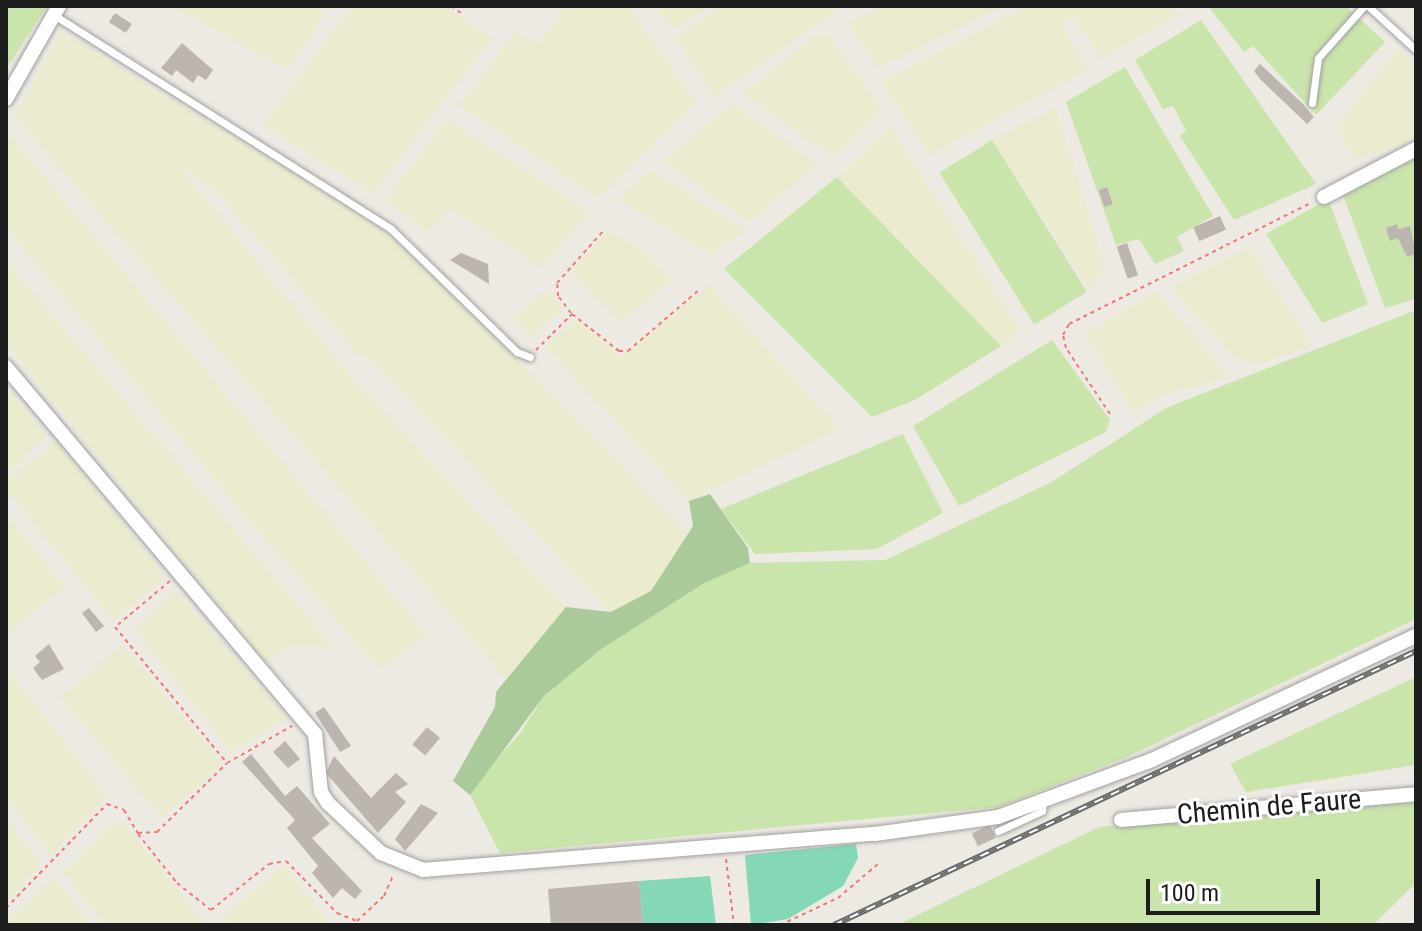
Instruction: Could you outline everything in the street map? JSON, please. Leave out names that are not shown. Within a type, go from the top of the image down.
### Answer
[{"type":"street","points":[[6,99],[56,11]]},
{"type":"street","points":[[1324,197],[1416,149]]},
{"type":"street","points":[[6,367],[177,576],[303,719],[319,746],[319,780],[328,803],[400,864],[441,872],[941,827],[1043,801],[1152,760],[1416,636]]},
{"type":"street","name":"Chemin de Faure","points":[[1121,820],[1416,794]]},
{"type":"lane","points":[[1312,103],[1318,95],[1318,58],[1366,6],[1416,50]]},
{"type":"lane","points":[[56,11],[391,229],[517,352],[530,357]]},
{"type":"lane","points":[[998,831],[1042,811],[1043,801]]},
{"type":"path","points":[[451,6],[464,15]]},
{"type":"path","points":[[1110,414],[1066,348],[1063,335],[1069,324],[1324,197]]},
{"type":"path","points":[[605,229],[557,283],[558,296],[572,314],[619,351],[628,351],[699,290]]},
{"type":"path","points":[[530,357],[572,314]]},
{"type":"path","points":[[177,576],[115,627],[227,763]]},
{"type":"path","points":[[138,833],[157,832],[227,763],[303,719]]},
{"type":"path","points":[[6,908],[107,804],[124,810],[177,883],[211,910],[269,864],[286,861],[337,913],[357,921],[384,896],[400,864]]},
{"type":"path","points":[[724,846],[734,925]]},
{"type":"path","points":[[780,925],[838,898],[879,863]]},
{"type":"green space","points":[[6,6],[47,6],[6,69]]},
{"type":"green space","points":[[170,6],[312,6],[326,14],[288,70]]},
{"type":"green space","points":[[351,6],[445,6],[492,38],[373,194],[263,125]]},
{"type":"green space","points":[[566,6],[628,6],[697,103],[598,198],[459,105],[515,32],[540,43]]},
{"type":"green space","points":[[655,6],[708,6],[710,8],[674,30]]},
{"type":"green space","points":[[720,6],[845,6],[714,97],[674,37]]},
{"type":"green space","points":[[882,6],[1005,6],[879,68],[847,23]]},
{"type":"green space","points":[[1025,6],[1171,6],[1180,15],[1102,59],[1073,18],[1062,24],[1088,70],[929,156],[882,82]]},
{"type":"green space","points":[[1208,6],[1346,6],[1385,42],[1316,115],[1253,46],[1244,52]]},
{"type":"green space","points":[[1201,20],[1316,184],[1234,220],[1180,136],[1186,131],[1173,106],[1163,109],[1135,60]]},
{"type":"green space","points":[[61,31],[382,229],[437,280],[688,533],[651,591],[611,613],[368,357],[359,356],[212,187],[180,167],[353,378],[566,607],[506,679],[14,116]]},
{"type":"green space","points":[[828,34],[882,109],[834,158],[743,94],[812,37]]},
{"type":"green space","points":[[1397,48],[1416,66],[1416,140],[1356,160],[1336,128]]},
{"type":"green space","points":[[1125,67],[1213,216],[1177,237],[1184,251],[1155,264],[1139,239],[1116,245],[1066,102]]},
{"type":"green space","points":[[732,103],[818,164],[750,223],[663,161]]},
{"type":"green space","points":[[1056,108],[1105,268],[1090,290],[992,140]]},
{"type":"green space","points":[[447,119],[590,212],[542,268],[450,209],[427,232],[384,201]]},
{"type":"green space","points":[[891,127],[1021,331],[1001,346],[837,177]]},
{"type":"green space","points":[[6,130],[427,635],[380,670],[239,509],[6,228]]},
{"type":"green space","points":[[992,140],[1087,292],[1034,325],[939,173]]},
{"type":"green space","points":[[1416,158],[1416,299],[1385,308],[1343,195]]},
{"type":"green space","points":[[651,170],[745,229],[712,255],[618,200]]},
{"type":"green space","points":[[837,177],[1001,346],[915,400],[872,417],[724,269]]},
{"type":"green space","points":[[1328,199],[1368,304],[1322,323],[1266,234]]},
{"type":"green space","points":[[607,231],[644,250],[673,280],[622,322],[570,272]]},
{"type":"green space","points":[[1250,247],[1313,346],[1257,364],[1235,358],[1169,287]]},
{"type":"green space","points":[[6,260],[334,647],[292,646],[266,661],[6,344]]},
{"type":"green space","points":[[709,285],[840,429],[689,501],[545,346],[577,318],[621,358]]},
{"type":"green space","points":[[547,290],[563,310],[529,338],[513,318]]},
{"type":"green space","points":[[1157,291],[1230,378],[1162,395],[1134,415],[1085,333]]},
{"type":"green space","points":[[1416,310],[1416,619],[1127,757],[999,807],[500,853],[470,795],[473,784],[519,735],[544,696],[600,650],[707,580],[750,563],[885,560],[1052,482],[1166,408]]},
{"type":"green space","points":[[1052,340],[1110,420],[1106,432],[959,506],[913,426]]},
{"type":"green space","points":[[6,386],[47,437],[6,475]]},
{"type":"green space","points":[[903,434],[943,513],[877,549],[755,554],[721,509]]},
{"type":"green space","points":[[56,441],[167,578],[113,621],[6,489],[6,481]]},
{"type":"green space","points":[[710,494],[748,548],[750,563],[704,583],[600,650],[544,696],[470,795],[453,781],[495,707],[496,692],[566,607],[611,612],[651,591],[693,526],[689,501]]},
{"type":"green space","points":[[6,514],[66,587],[7,635],[6,633]]},
{"type":"green space","points":[[174,590],[288,718],[232,752],[134,630]]},
{"type":"green space","points":[[122,645],[223,765],[161,817],[60,697]]},
{"type":"green space","points":[[6,667],[108,797],[51,855],[6,797]]},
{"type":"green space","points":[[1416,677],[1416,765],[1246,792],[1230,764]]},
{"type":"green space","points":[[1416,799],[1416,883],[1373,925],[897,925],[1099,827]]},
{"type":"green space","points":[[6,817],[41,864],[6,904]]},
{"type":"green space","points":[[119,818],[199,915],[215,925],[105,925],[63,872]]},
{"type":"green space","points":[[856,844],[858,858],[843,886],[788,919],[751,925],[745,855]]},
{"type":"green space","points":[[284,865],[331,925],[229,925],[223,917]]},
{"type":"green space","points":[[710,876],[716,925],[643,925],[639,881]]},
{"type":"green space","points":[[54,878],[92,925],[6,925],[6,923]]},
{"type":"building","points":[[115,13],[132,24],[126,33],[109,22]]},
{"type":"building","points":[[182,43],[213,70],[206,80],[198,75],[193,83],[176,70],[172,76],[161,68]]},
{"type":"building","points":[[1260,64],[1314,117],[1307,124],[1260,79],[1254,71]]},
{"type":"building","points":[[1107,187],[1113,204],[1104,207],[1098,190]]},
{"type":"building","points":[[1220,216],[1226,230],[1199,241],[1193,227]]},
{"type":"building","points":[[1397,224],[1398,229],[1410,226],[1416,254],[1407,257],[1398,238],[1390,241],[1386,228]]},
{"type":"building","points":[[1127,243],[1138,275],[1128,279],[1117,247]]},
{"type":"building","points":[[461,253],[488,264],[489,284],[450,260]]},
{"type":"building","points":[[89,608],[104,626],[96,632],[82,613]]},
{"type":"building","points":[[49,644],[64,669],[42,680],[33,668],[40,662],[35,656]]},
{"type":"building","points":[[324,707],[351,746],[340,752],[315,713]]},
{"type":"building","points":[[427,727],[440,738],[425,756],[412,745]]},
{"type":"building","points":[[285,741],[300,759],[288,768],[273,752]]},
{"type":"building","points":[[251,754],[285,796],[297,786],[330,824],[312,838],[362,891],[355,899],[342,888],[333,898],[312,873],[318,866],[287,828],[295,820],[242,762]]},
{"type":"building","points":[[334,756],[371,798],[396,773],[408,784],[395,792],[406,802],[378,833],[326,773]]},
{"type":"building","points":[[421,804],[438,813],[405,851],[395,839]]},
{"type":"building","points":[[990,825],[996,838],[978,846],[972,833]]},
{"type":"building","points":[[639,881],[643,925],[551,925],[548,889]]},
{"type":"railway","points":[[834,925],[1416,651]]}]
